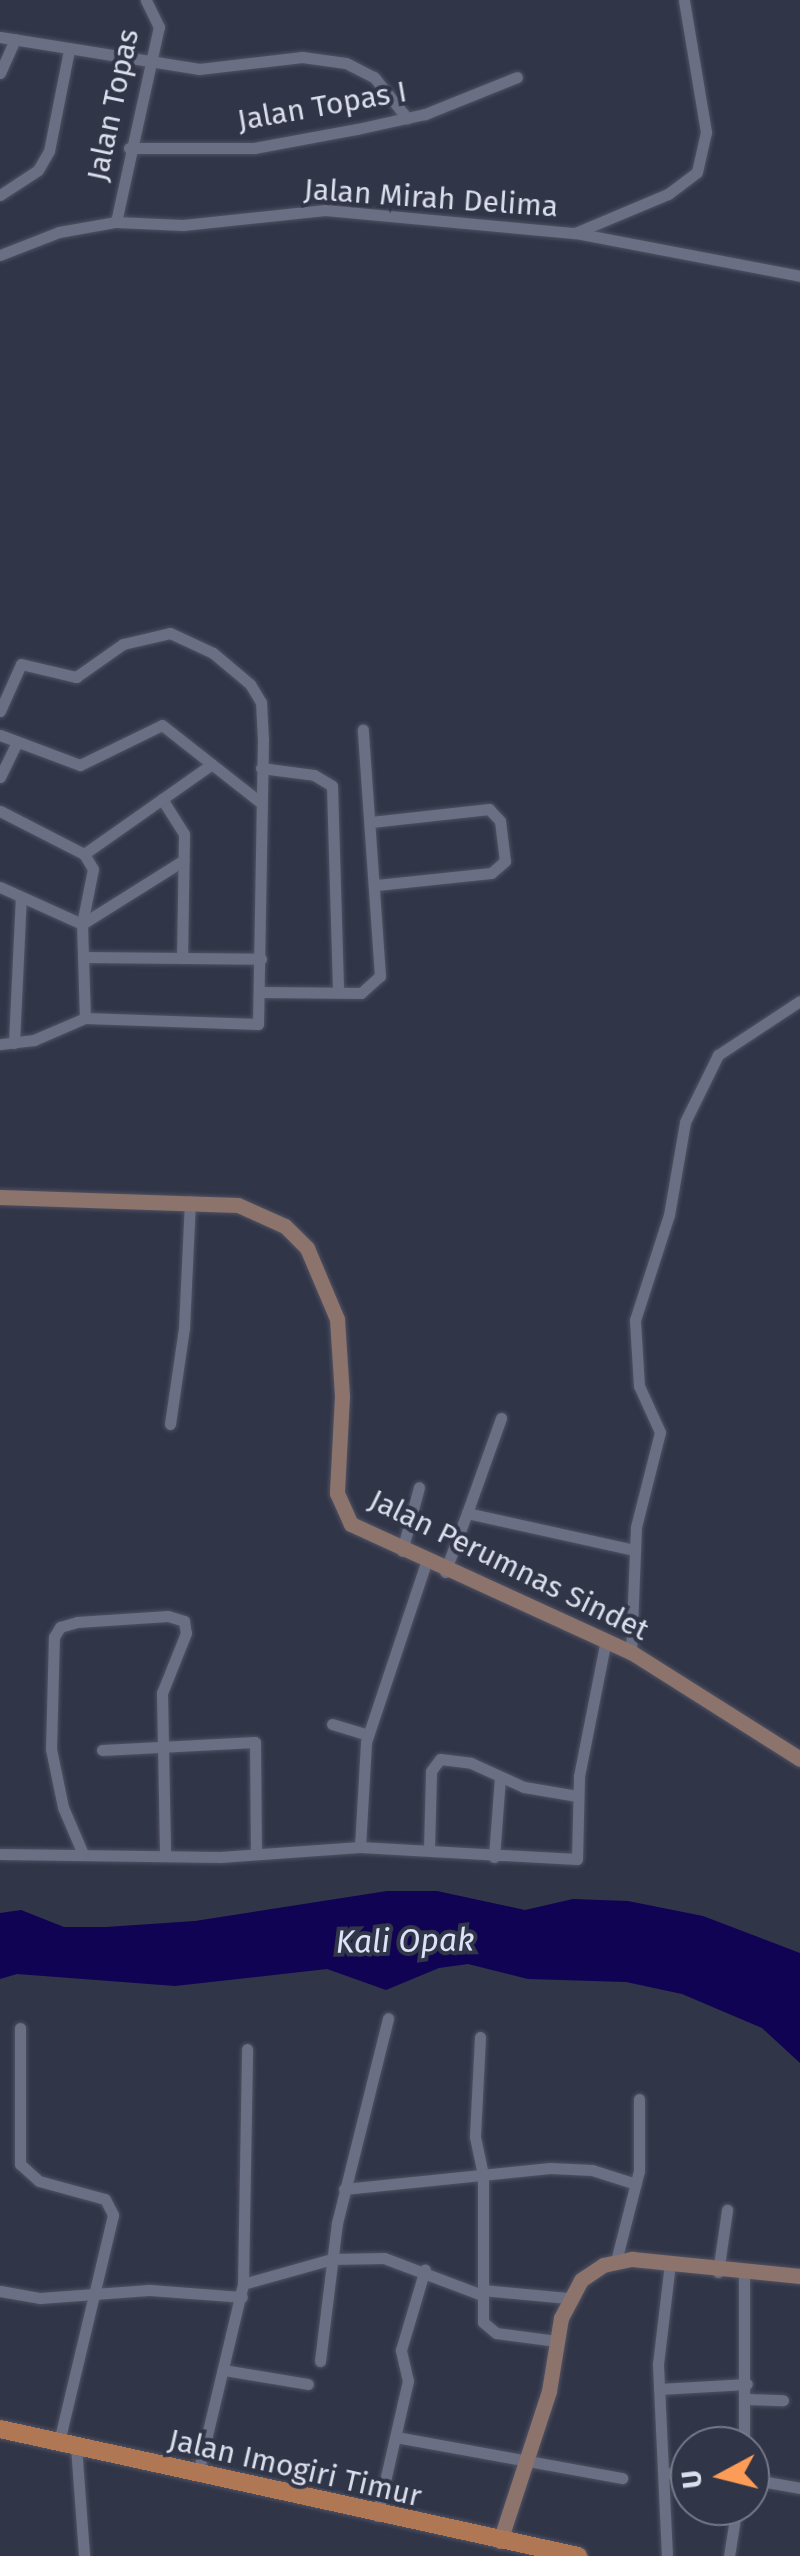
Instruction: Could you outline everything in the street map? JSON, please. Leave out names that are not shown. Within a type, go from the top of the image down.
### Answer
[{"type":"main road","name":"Jalan Imogiri Timur","points":[[0,2430],[506,2547],[578,2556]]},
{"type":"street","name":"Jalan Topas","points":[[116,222],[147,60],[159,27],[146,0]]},
{"type":"street","points":[[576,232],[668,194],[697,172],[706,132],[684,0]]},
{"type":"street","points":[[0,36],[69,50],[215,70],[284,58],[346,62],[374,77],[407,118]]},
{"type":"street","points":[[0,73],[14,39]]},
{"type":"street","points":[[0,195],[38,170],[48,151],[69,50]]},
{"type":"street","name":"Jalan Topas I","points":[[129,148],[254,148],[407,118],[518,77]]},
{"type":"street","name":"Jalan Mirah Delima","points":[[0,255],[58,232],[116,222],[183,225],[324,210],[576,232],[800,276]]},
{"type":"street","points":[[0,711],[21,664],[76,676],[123,644],[170,633],[213,653],[250,684],[262,710],[262,992],[258,1024],[85,1018],[14,1043],[0,1044]]},
{"type":"street","points":[[0,734],[80,765],[162,726],[260,802]]},
{"type":"street","points":[[262,992],[368,991],[380,976],[377,884],[363,730]]},
{"type":"street","points":[[0,777],[18,742]]},
{"type":"street","points":[[84,854],[212,764]]},
{"type":"street","points":[[261,768],[314,775],[332,786],[338,992]]},
{"type":"street","points":[[162,799],[184,834],[182,958]]},
{"type":"street","points":[[371,822],[489,809],[500,820],[505,861],[491,874],[377,884]]},
{"type":"street","points":[[0,811],[84,854],[95,880],[82,924],[85,1018]]},
{"type":"street","points":[[82,924],[184,860]]},
{"type":"street","points":[[0,887],[82,924]]},
{"type":"street","points":[[14,1043],[21,897]]},
{"type":"street","points":[[83,958],[261,959]]},
{"type":"street","points":[[631,1652],[634,1550],[660,1432],[639,1386],[635,1320],[669,1214],[688,1112],[730,1042],[800,1001]]},
{"type":"street","name":"Jalan Perumnas Sindet","points":[[0,1197],[190,1201],[257,1210],[307,1248],[337,1320],[338,1504],[351,1524],[426,1563],[631,1652],[800,1760]]},
{"type":"street","points":[[170,1424],[184,1328],[190,1201]]},
{"type":"street","points":[[446,1572],[501,1418]]},
{"type":"street","points":[[402,1551],[419,1487]]},
{"type":"street","points":[[466,1513],[634,1550]]},
{"type":"street","points":[[360,1847],[368,1735],[426,1563]]},
{"type":"street","points":[[83,1854],[63,1807],[51,1749],[51,1654],[60,1627],[168,1616],[184,1621],[182,1652],[162,1693],[165,1856]]},
{"type":"street","points":[[0,1854],[165,1856],[360,1847],[577,1860],[576,1796],[606,1640]]},
{"type":"street","points":[[332,1724],[368,1735]]},
{"type":"street","points":[[102,1750],[255,1742],[256,1854]]},
{"type":"street","points":[[428,1849],[434,1764],[451,1758],[500,1778],[576,1796]]},
{"type":"street","points":[[494,1857],[500,1778]]},
{"type":"street","points":[[320,2362],[344,2188],[388,2018]]},
{"type":"street","points":[[20,2028],[20,2164],[26,2176],[86,2189],[112,2208],[68,2444],[84,2556]]},
{"type":"street","points":[[480,2037],[476,2137],[483,2174],[482,2292],[490,2330],[556,2341]]},
{"type":"street","points":[[198,2473],[243,2291],[248,2048]]},
{"type":"street","points":[[616,2261],[636,2184],[639,2100]]},
{"type":"street","points":[[344,2188],[581,2169],[636,2184]]},
{"type":"street","points":[[718,2272],[726,2210]]},
{"type":"street","points":[[0,2290],[40,2298],[148,2290],[243,2291],[332,2260],[384,2258],[482,2292],[568,2298]]},
{"type":"street","points":[[506,2547],[568,2298],[592,2271],[616,2261],[670,2263],[744,2275],[800,2276]]},
{"type":"street","points":[[667,2556],[659,2389],[670,2263]]},
{"type":"street","points":[[377,2516],[408,2381],[401,2350],[425,2270]]},
{"type":"street","points":[[744,2275],[745,2426]]},
{"type":"street","points":[[224,2370],[308,2384]]},
{"type":"street","points":[[659,2389],[747,2384]]},
{"type":"street","points":[[747,2399],[783,2400]]},
{"type":"street","points":[[396,2437],[622,2478]]},
{"type":"street","points":[[664,2473],[670,2473]]},
{"type":"street","points":[[770,2483],[800,2488]]},
{"type":"street","points":[[729,2556],[734,2526]]},
{"type":"water","name":"Kali Opak","points":[[387,1891],[437,1891],[525,1910],[573,1899],[628,1901],[703,1916],[800,1953],[800,2063],[762,2028],[682,1994],[626,1982],[528,1979],[468,1964],[439,1968],[386,1990],[327,1969],[175,1986],[17,1974],[0,1979],[0,1913],[21,1910],[64,1927],[106,1927],[195,1921]]}]
